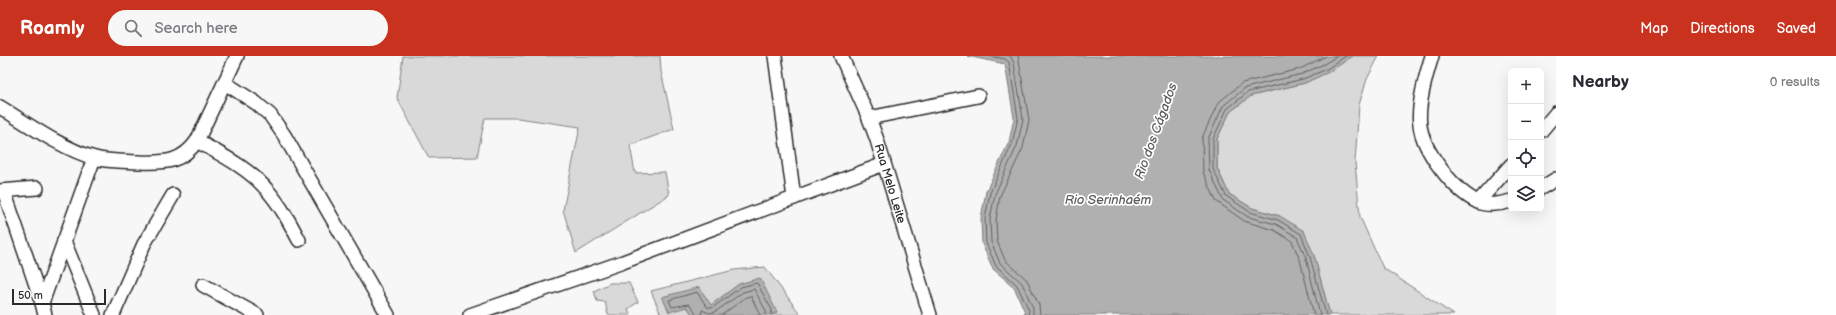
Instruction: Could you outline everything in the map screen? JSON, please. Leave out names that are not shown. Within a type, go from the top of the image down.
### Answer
[{"type":"street","points":[[0,107],[55,140],[94,158],[144,162],[168,161],[184,156],[197,141],[237,56]]},
{"type":"street","points":[[775,56],[794,198]]},
{"type":"street","name":"Rua Melo Leite","points":[[841,56],[869,118],[930,315]]},
{"type":"street","points":[[1432,56],[1424,82],[1420,124],[1425,144],[1441,168],[1457,187],[1478,202],[1500,204],[1508,202]]},
{"type":"street","points":[[225,83],[261,107],[270,115],[284,135],[388,315]]},
{"type":"street","points":[[869,118],[978,96]]},
{"type":"street","points":[[1544,127],[1556,113]]},
{"type":"street","points":[[197,141],[240,167],[267,190],[281,208],[299,240]]},
{"type":"street","points":[[43,309],[64,241],[94,158]]},
{"type":"street","points":[[470,315],[624,262],[884,164]]},
{"type":"street","points":[[1478,202],[1508,168]]},
{"type":"street","points":[[1544,186],[1556,179]]},
{"type":"street","points":[[37,188],[2,191],[43,309]]},
{"type":"street","points":[[113,315],[144,244],[173,196]]},
{"type":"street","points":[[64,241],[94,315]]},
{"type":"street","points":[[203,285],[257,315]]},
{"type":"shaded area","points":[[403,56],[660,56],[661,71],[674,129],[630,145],[635,173],[665,172],[669,195],[576,253],[563,210],[580,127],[518,118],[485,118],[477,157],[429,158],[397,98]]},
{"type":"shaded area","points":[[1353,56],[1379,56],[1367,79],[1359,105],[1355,162],[1360,217],[1383,268],[1454,315],[1330,315],[1314,255],[1280,216],[1252,208],[1229,194],[1217,168],[1217,139],[1230,112],[1251,96],[1305,83]]},
{"type":"shaded area","points":[[765,267],[801,315],[772,315],[777,312],[739,284],[711,305],[687,307],[693,315],[661,315],[651,291],[734,270]]},
{"type":"shaded area","points":[[610,283],[629,283],[638,302],[628,309],[631,315],[608,315],[605,302],[597,301],[594,291]]},
{"type":"water","name":"Rio Serinhaém","points":[[967,56],[1353,56],[1329,72],[1305,83],[1251,96],[1230,112],[1217,139],[1217,168],[1229,194],[1252,208],[1280,216],[1304,231],[1314,255],[1330,315],[1022,315],[1025,312],[1014,287],[993,269],[982,244],[981,218],[986,191],[1009,142],[1014,118],[1005,64]]},
{"type":"water","points":[[760,278],[777,312],[772,315],[693,315],[687,307],[669,312],[662,297],[699,287],[711,305],[739,284]]},
{"type":"water label","name":"Rio dos Cágados","points":[[1156,131]]}]
